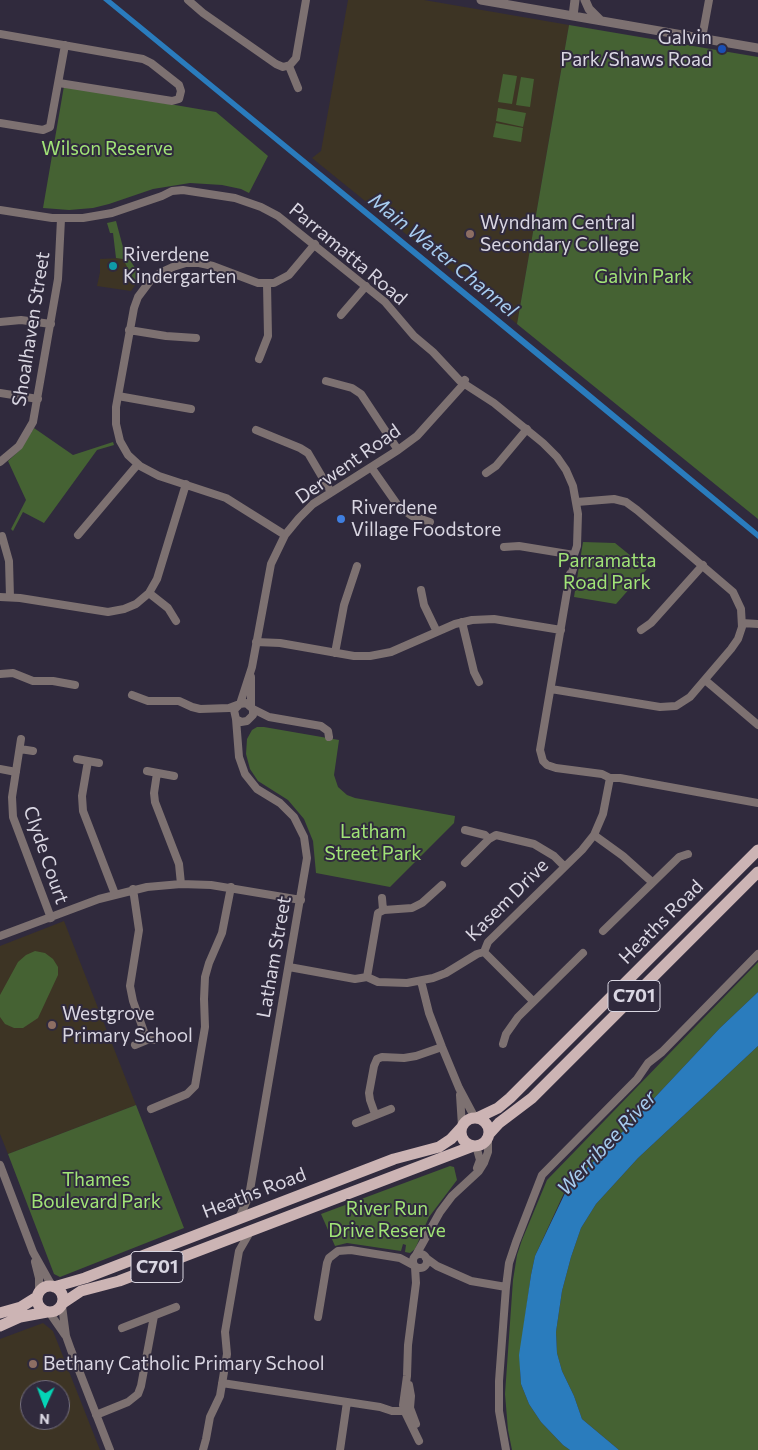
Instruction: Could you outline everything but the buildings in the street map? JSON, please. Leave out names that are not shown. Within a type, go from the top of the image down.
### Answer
[{"type":"main road","name":"Heaths Road","points":[[476,1118],[498,1108],[510,1098],[758,850]]},
{"type":"main road","name":"Heaths Road","points":[[489,1137],[497,1125],[532,1098],[758,872]]},
{"type":"main road","name":"C701","points":[[462,1126],[466,1121],[476,1118]]},
{"type":"main road","points":[[476,1118],[487,1123],[489,1137]]},
{"type":"main road","name":"Heaths Road","points":[[53,1286],[78,1281],[394,1159],[439,1147],[451,1139],[462,1126]]},
{"type":"main road","points":[[462,1126],[462,1138],[467,1144],[474,1146]]},
{"type":"main road","name":"C701","points":[[474,1146],[483,1144],[489,1137]]},
{"type":"main road","name":"Heaths Road","points":[[62,1304],[81,1291],[119,1281],[474,1146]]},
{"type":"main road","name":"C701","points":[[0,1313],[21,1307],[38,1295],[44,1288],[53,1286]]},
{"type":"main road","points":[[53,1286],[63,1295],[62,1304]]},
{"type":"main road","points":[[38,1295],[38,1305],[48,1312]]},
{"type":"main road","name":"C701","points":[[0,1326],[20,1317],[56,1311],[62,1304]]},
{"type":"street","points":[[188,0],[203,13],[283,67],[289,66],[296,58],[306,0]]},
{"type":"street","points":[[481,0],[758,48]]},
{"type":"street","points":[[573,16],[575,0]]},
{"type":"street","points":[[585,0],[589,9],[600,20]]},
{"type":"street","points":[[702,38],[708,0]]},
{"type":"street","points":[[0,34],[134,57],[147,61],[179,86],[181,92],[177,100],[168,101],[59,83]]},
{"type":"street","points":[[0,123],[42,130],[48,128],[51,124],[66,45]]},
{"type":"street","points":[[289,66],[298,88]]},
{"type":"street","name":"Parramatta Road","points":[[0,210],[61,219],[102,215],[175,191],[227,196],[261,207],[289,223],[366,286],[385,302],[414,336],[460,372],[463,381],[481,389],[494,403],[552,450],[562,463],[573,486],[577,502],[578,522],[540,750],[541,758],[552,767],[592,774],[610,780]]},
{"type":"street","name":"Shoalhaven Street","points":[[0,462],[13,453],[33,422],[59,273],[61,219]]},
{"type":"street","points":[[285,535],[230,500],[152,473],[138,464],[126,451],[118,435],[115,416],[134,308],[142,291],[155,276],[173,267],[186,264],[206,264],[253,282],[267,284],[280,281],[289,275],[315,244]]},
{"type":"street","points":[[259,359],[268,336],[267,284]]},
{"type":"street","points":[[341,315],[366,286]]},
{"type":"street","points":[[0,322],[21,320],[51,324]]},
{"type":"street","points":[[129,330],[172,337],[196,338]]},
{"type":"street","points":[[326,381],[352,388],[361,394],[398,450]]},
{"type":"street","name":"Derwent Road","points":[[252,708],[252,668],[269,571],[285,535],[306,511],[417,436],[463,381]]},
{"type":"street","points":[[0,393],[38,399]]},
{"type":"street","points":[[118,396],[191,409]]},
{"type":"street","points":[[486,473],[496,466],[527,429]]},
{"type":"street","points":[[256,430],[308,453],[332,492]]},
{"type":"street","points":[[78,535],[138,464]]},
{"type":"street","points":[[371,467],[399,507],[412,516],[430,522]]},
{"type":"street","points":[[0,597],[113,612],[124,610],[136,604],[148,593],[159,573],[186,484]]},
{"type":"street","points":[[551,689],[669,708],[683,703],[705,680],[735,644],[740,636],[742,622],[741,609],[735,596],[703,565],[626,502],[609,498],[577,502]]},
{"type":"street","points":[[2,536],[9,561],[10,597]]},
{"type":"street","points":[[504,547],[519,546],[572,554]]},
{"type":"street","points":[[640,630],[652,623],[703,565]]},
{"type":"street","points":[[335,653],[344,604],[357,566]]},
{"type":"street","points":[[421,590],[424,605],[437,632]]},
{"type":"street","points":[[148,593],[168,608],[176,621]]},
{"type":"street","points":[[257,639],[362,656],[385,654],[462,622],[480,619],[494,619],[561,630]]},
{"type":"street","points":[[462,622],[474,672],[479,682]]},
{"type":"street","points":[[742,622],[758,624]]},
{"type":"street","name":"Derwent Road","points":[[239,704],[252,668]]},
{"type":"street","points":[[0,674],[11,673],[33,681],[53,681],[75,685]]},
{"type":"street","points":[[705,680],[758,725]]},
{"type":"street","points":[[132,695],[148,701],[179,702],[195,708],[222,708],[246,703],[270,717],[321,726],[328,731],[329,737]]},
{"type":"street","points":[[236,717],[234,710],[239,704]]},
{"type":"street","points":[[222,708],[241,722],[270,717]]},
{"type":"street","points":[[248,720],[253,715],[252,708]]},
{"type":"street","name":"Latham Street","points":[[236,717],[242,769],[257,789],[286,808],[302,830],[306,842],[307,858],[249,1196],[239,1218]]},
{"type":"street","name":"Latham Street","points":[[239,748],[248,720]]},
{"type":"street","name":"Clyde Court","points":[[21,739],[12,797],[14,824],[51,918]]},
{"type":"street","points":[[20,749],[33,752]]},
{"type":"street","points":[[77,759],[99,763]]},
{"type":"street","points":[[88,761],[82,796],[83,811],[115,894]]},
{"type":"street","points":[[0,770],[16,772]]},
{"type":"street","points":[[147,771],[174,776]]},
{"type":"street","points":[[157,773],[154,793],[155,802],[179,864],[181,884]]},
{"type":"street","points":[[610,780],[628,780],[758,803]]},
{"type":"street","name":"Kasem Drive","points":[[289,967],[356,979],[367,977],[373,981],[392,984],[421,982],[446,973],[477,954],[484,952],[488,942],[594,835],[604,814],[610,780]]},
{"type":"street","points":[[465,830],[484,834],[489,839]]},
{"type":"street","points":[[594,835],[623,856],[652,882]]},
{"type":"street","points":[[465,863],[489,839],[493,836],[500,836],[534,844],[554,856],[564,866]]},
{"type":"street","points":[[603,931],[679,857],[688,854]]},
{"type":"street","points":[[0,936],[133,889],[181,884],[231,888],[301,900]]},
{"type":"street","points":[[367,977],[378,913],[383,910],[412,908],[422,903],[442,885]]},
{"type":"street","points":[[151,1109],[184,1096],[195,1086],[206,1027],[205,977],[222,933],[231,888]]},
{"type":"street","points":[[133,889],[139,918],[139,930],[130,986],[133,1001],[151,1040],[135,1045]]},
{"type":"street","points":[[382,898],[383,910]]},
{"type":"street","points":[[484,952],[533,1001]]},
{"type":"street","points":[[503,1044],[503,1032],[583,953]]},
{"type":"street","points":[[506,1450],[499,1411],[499,1381],[506,1287],[516,1242],[542,1175],[633,1081],[642,1062],[654,1054],[662,1052],[758,954]]},
{"type":"street","points":[[421,982],[429,1013],[458,1088],[476,1118]]},
{"type":"street","points":[[374,1114],[369,1093],[374,1066],[377,1060],[382,1057],[404,1058],[416,1056],[442,1047]]},
{"type":"street","points":[[458,1088],[462,1126]]},
{"type":"street","points":[[356,1123],[374,1114],[391,1109]]},
{"type":"street","points":[[406,1409],[411,1396],[407,1376],[408,1346],[416,1282],[426,1240],[440,1212],[452,1196],[479,1171],[484,1163],[488,1152],[489,1137]]},
{"type":"street","points":[[467,1182],[479,1164],[480,1158],[474,1146]]},
{"type":"street","points":[[0,1165],[33,1252],[39,1278],[38,1295]]},
{"type":"street","points":[[249,1196],[252,1203],[261,1210]]},
{"type":"street","points":[[203,1450],[210,1417],[220,1396],[227,1350],[225,1332],[239,1251],[251,1230]]},
{"type":"street","points":[[224,1240],[234,1244],[239,1251]]},
{"type":"street","points":[[318,1317],[329,1258],[343,1250],[420,1261],[437,1266],[471,1281],[506,1287]]},
{"type":"street","points":[[33,1252],[53,1286]]},
{"type":"street","points":[[62,1304],[66,1336],[110,1450]]},
{"type":"street","points":[[122,1328],[176,1307]]},
{"type":"street","points":[[48,1312],[66,1336]]},
{"type":"street","points":[[96,1415],[128,1402],[138,1394],[154,1316]]},
{"type":"street","points":[[222,1383],[380,1407],[406,1409]]},
{"type":"street","points":[[340,1450],[347,1402]]},
{"type":"street","points":[[406,1409],[417,1427],[421,1450]]},
{"type":"shaded area","name":"Wyndham Central Secondary College","points":[[348,0],[424,0],[569,25],[517,324],[312,158],[321,151]]},
{"type":"shaded area","points":[[123,258],[136,284],[131,291],[97,286],[100,259]]},
{"type":"shaded area","name":"Westgrove Primary School","points":[[64,921],[136,1105],[8,1154],[0,1134],[0,946]]},
{"type":"shaded area","name":"Bethany Catholic Primary School","points":[[43,1323],[53,1331],[100,1450],[0,1450],[0,1339]]},
{"type":"green space","name":"Galvin Park","points":[[569,25],[758,57],[758,519],[517,324]]},
{"type":"green space","points":[[503,74],[517,76],[512,104],[498,102]]},
{"type":"green space","points":[[521,77],[534,79],[530,107],[516,105]]},
{"type":"green space","name":"Wilson Reserve","points":[[64,86],[216,112],[268,156],[249,193],[241,189],[222,185],[190,183],[153,189],[93,208],[69,210],[43,208]]},
{"type":"green space","points":[[498,108],[526,113],[523,127],[496,121]]},
{"type":"green space","points":[[496,123],[523,128],[521,142],[493,137]]},
{"type":"green space","points":[[116,221],[124,251],[141,277],[136,284],[123,259],[116,258],[113,233],[110,233],[107,223]]},
{"type":"green space","points":[[34,428],[73,455],[113,442],[114,445],[97,450],[44,523],[23,512],[13,531],[11,529],[26,500],[8,461],[20,450]]},
{"type":"green space","name":"Parramatta Road Park","points":[[583,542],[615,543],[647,569],[616,604],[574,597]]},
{"type":"green space","name":"Latham Street Park","points":[[257,727],[339,740],[334,775],[338,787],[347,795],[455,816],[454,823],[390,887],[316,873],[313,841],[304,819],[288,800],[258,781],[250,769],[246,754],[247,739],[252,730]]},
{"type":"green space","points":[[35,951],[45,953],[53,959],[58,967],[58,975],[38,1018],[23,1028],[14,1028],[5,1024],[0,1017],[0,995],[18,962],[26,955]]},
{"type":"green space","points":[[758,962],[758,992],[720,1028],[564,1193],[535,1256],[520,1355],[520,1369],[521,1384],[529,1404],[541,1422],[570,1450],[512,1450],[505,1394],[513,1280],[517,1255],[522,1240],[547,1180]]},
{"type":"green space","points":[[758,1046],[758,1450],[619,1450],[582,1419],[562,1371],[557,1353],[556,1332],[562,1291],[571,1257],[581,1228],[596,1204],[638,1158]]},
{"type":"green space","name":"Thames Boulevard Park","points":[[136,1105],[184,1228],[60,1277],[54,1274],[8,1154]]},
{"type":"green space","name":"River Run Drive Reserve","points":[[450,1166],[454,1167],[457,1180],[429,1217],[415,1249],[410,1253],[405,1252],[406,1245],[403,1244],[401,1251],[347,1243],[335,1246],[321,1214]]},
{"type":"water","points":[[103,0],[111,0],[582,386],[758,532],[758,539]]},
{"type":"water","points":[[758,992],[758,1046],[638,1158],[596,1204],[581,1228],[562,1291],[556,1332],[557,1353],[562,1371],[582,1419],[619,1450],[570,1450],[541,1422],[529,1404],[521,1384],[519,1355],[535,1256],[568,1187],[720,1028]]},
{"type":"place","name":"Galvin Park/Shaws Road","points":[[722,49]]},
{"type":"place","name":"Wyndham Central Secondary College","points":[[470,234]]},
{"type":"place","name":"Riverdene Kindergarten","points":[[113,266]]},
{"type":"place","name":"Riverdene Village Foodstore","points":[[341,519]]},
{"type":"place","name":"Westgrove Primary School","points":[[52,1025]]},
{"type":"place","name":"Bethany Catholic Primary School","points":[[33,1364]]},
{"type":"water label","name":"Main Water Channel","points":[[443,255]]},
{"type":"water label","name":"Werribee River","points":[[607,1143]]}]
